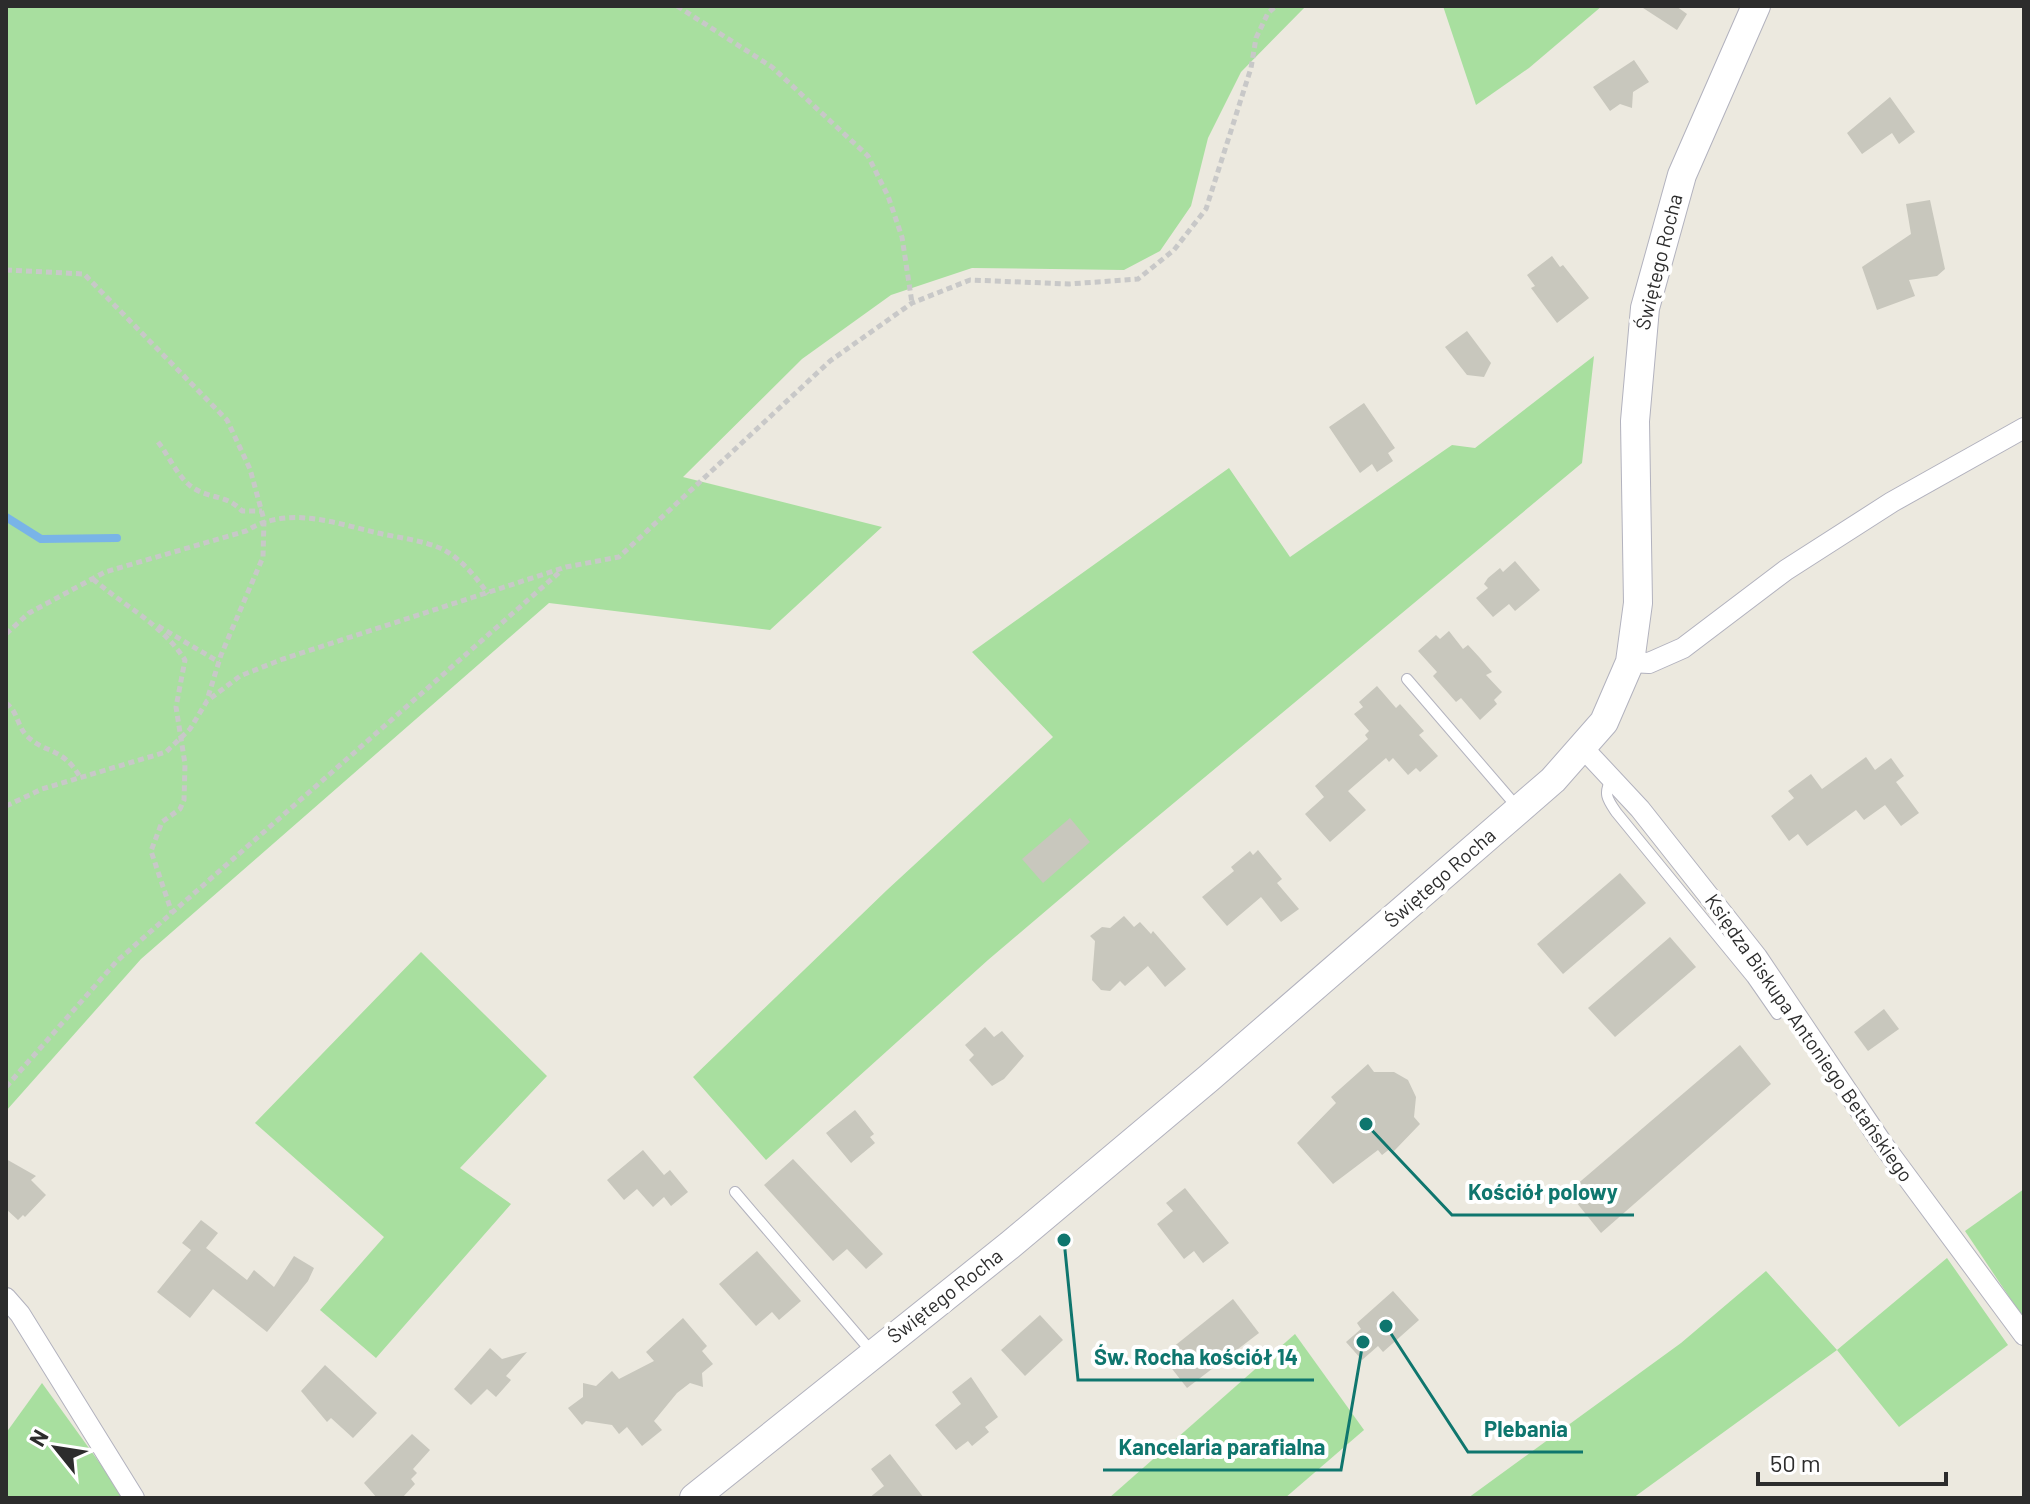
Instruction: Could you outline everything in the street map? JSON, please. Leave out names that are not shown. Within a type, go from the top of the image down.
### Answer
[{"type":"street","name":"Świętego Rocha","points":[[694,1498],[1128,1147],[1519,809],[1584,749],[1604,722],[1630,662],[1638,603],[1635,421],[1645,308],[1682,175],[1756,6]]},
{"type":"street","points":[[1630,662],[1649,663],[1683,648],[1813,553],[1892,502],[2024,428]]},
{"type":"street","name":"Księdza Biskupa Antoniego Betańskiego","points":[[1584,749],[1658,832],[1757,957],[1884,1146],[2024,1335]]},
{"type":"street","points":[[6,1298],[20,1314],[134,1498]]},
{"type":"lane","points":[[1407,679],[1519,809]]},
{"type":"lane","points":[[1611,780],[1606,789],[1606,798],[1752,978],[1777,1014]]},
{"type":"lane","points":[[735,1192],[872,1353]]},
{"type":"path","points":[[677,6],[772,67],[868,156],[888,196],[902,237],[912,303]]},
{"type":"path","points":[[6,806],[42,789],[166,752],[182,736],[207,701],[240,676],[283,659],[566,567],[619,557],[830,361],[912,303],[970,280],[1069,284],[1138,279],[1174,250],[1206,209],[1251,68],[1256,38],[1268,13],[1276,6]]},
{"type":"path","points":[[8,269],[84,274],[227,420],[250,469],[264,520],[263,557],[219,662],[207,701]]},
{"type":"path","points":[[158,442],[184,480],[195,489],[231,499],[242,511],[262,511]]},
{"type":"path","points":[[8,631],[29,613],[105,572],[246,531],[264,520],[286,517],[350,524],[443,550],[460,562],[488,594]]},
{"type":"path","points":[[6,1087],[117,961],[566,567]]},
{"type":"path","points":[[93,579],[150,622],[219,662]]},
{"type":"path","points":[[150,622],[185,660],[176,707],[182,736],[184,800],[180,809],[162,822],[151,851],[172,913]]},
{"type":"path","points":[[6,703],[14,709],[23,731],[64,756],[80,777]]},
{"type":"green space","points":[[6,6],[1306,6],[1241,72],[1208,138],[1191,206],[1160,251],[1124,270],[972,268],[891,295],[802,359],[683,477],[882,527],[770,630],[549,603],[141,959],[6,1111]]},
{"type":"green space","points":[[1443,6],[1602,6],[1529,68],[1476,105]]},
{"type":"green space","points":[[1594,356],[1582,463],[988,960],[766,1160],[693,1077],[887,890],[1053,737],[972,652],[1229,468],[1290,557],[1452,445],[1475,448]]},
{"type":"green space","points":[[421,952],[547,1076],[460,1168],[511,1204],[376,1358],[320,1310],[384,1237],[255,1123]]},
{"type":"green space","points":[[2024,1189],[2024,1319],[1965,1231]]},
{"type":"green space","points":[[1947,1258],[2008,1345],[1899,1427],[1837,1350]]},
{"type":"green space","points":[[1766,1271],[1837,1350],[1633,1498],[1468,1498],[1681,1343]]},
{"type":"green space","points":[[1295,1334],[1364,1430],[1285,1498],[1109,1498]]},
{"type":"green space","points":[[42,1383],[125,1498],[6,1498],[6,1433]]},
{"type":"building","points":[[1640,6],[1676,6],[1687,14],[1677,30]]},
{"type":"building","points":[[1634,60],[1649,82],[1633,92],[1632,108],[1620,104],[1610,111],[1593,87]]},
{"type":"building","points":[[1890,97],[1915,132],[1899,144],[1892,133],[1862,154],[1847,133]]},
{"type":"building","points":[[1930,200],[1945,269],[1937,276],[1909,280],[1915,296],[1877,310],[1862,267],[1911,234],[1906,204]]},
{"type":"building","points":[[1552,256],[1589,298],[1557,323],[1531,288],[1535,286],[1527,275]]},
{"type":"building","points":[[1467,331],[1491,363],[1484,377],[1467,375],[1445,347]]},
{"type":"building","points":[[1364,403],[1395,448],[1388,453],[1393,461],[1377,472],[1372,464],[1360,473],[1329,427]]},
{"type":"building","points":[[1515,561],[1540,590],[1515,611],[1509,604],[1493,617],[1476,598],[1488,588],[1484,584],[1488,578],[1500,568],[1503,572]]},
{"type":"building","points":[[1449,631],[1463,649],[1468,645],[1480,658],[1492,672],[1486,675],[1502,692],[1494,700],[1497,704],[1480,720],[1461,698],[1456,702],[1433,676],[1437,672],[1418,651],[1436,635],[1440,639]]},
{"type":"building","points":[[1377,686],[1396,708],[1400,704],[1424,731],[1419,735],[1438,756],[1420,772],[1416,768],[1408,775],[1393,758],[1389,762],[1386,758],[1348,791],[1366,810],[1330,842],[1305,814],[1324,797],[1315,786],[1368,739],[1365,735],[1369,731],[1354,714],[1363,707],[1359,702]]},
{"type":"building","points":[[1866,757],[1875,770],[1891,758],[1904,776],[1896,782],[1919,813],[1901,826],[1885,805],[1864,820],[1856,810],[1807,846],[1798,834],[1789,841],[1771,816],[1794,798],[1788,791],[1811,774],[1822,789]]},
{"type":"building","points":[[1070,818],[1090,842],[1043,883],[1022,859]]},
{"type":"building","points":[[1258,850],[1282,879],[1277,883],[1299,909],[1281,922],[1261,897],[1227,926],[1202,897],[1234,871],[1231,867],[1250,851],[1253,855]]},
{"type":"building","points":[[1620,873],[1646,903],[1563,974],[1537,944]]},
{"type":"building","points":[[1124,916],[1134,927],[1140,922],[1151,934],[1153,931],[1186,969],[1165,987],[1148,966],[1125,986],[1120,981],[1110,991],[1101,990],[1092,980],[1095,941],[1090,936],[1102,927],[1110,928]]},
{"type":"building","points":[[1670,937],[1696,967],[1615,1037],[1588,1008]]},
{"type":"building","points":[[1884,1009],[1899,1029],[1868,1051],[1854,1032]]},
{"type":"building","points":[[985,1027],[994,1037],[1002,1031],[1024,1056],[1004,1079],[992,1086],[969,1060],[974,1055],[965,1045]]},
{"type":"building","points":[[1740,1045],[1771,1084],[1601,1233],[1568,1192]]},
{"type":"building","points":[[1368,1064],[1374,1072],[1394,1072],[1408,1080],[1416,1097],[1414,1117],[1420,1124],[1394,1151],[1391,1148],[1382,1155],[1378,1150],[1333,1184],[1297,1143],[1336,1103],[1331,1097]]},
{"type":"building","points":[[855,1110],[874,1134],[870,1137],[875,1143],[851,1163],[826,1133]]},
{"type":"building","points":[[643,1150],[664,1175],[670,1170],[688,1192],[671,1206],[664,1197],[653,1207],[637,1189],[624,1200],[607,1180]]},
{"type":"building","points":[[6,1159],[36,1176],[31,1180],[46,1195],[25,1217],[23,1215],[18,1220],[6,1209]]},
{"type":"building","points":[[793,1159],[883,1254],[866,1269],[847,1249],[833,1261],[764,1185]]},
{"type":"building","points":[[1185,1188],[1229,1243],[1203,1263],[1194,1251],[1184,1259],[1157,1224],[1173,1211],[1166,1203]]},
{"type":"building","points":[[201,1220],[218,1233],[206,1248],[247,1280],[254,1270],[274,1287],[294,1256],[314,1268],[308,1281],[267,1332],[213,1289],[190,1318],[157,1292],[191,1250],[182,1243]]},
{"type":"building","points":[[757,1251],[801,1301],[779,1320],[772,1312],[756,1326],[719,1284]]},
{"type":"building","points":[[1393,1291],[1419,1320],[1383,1352],[1378,1346],[1362,1360],[1346,1342],[1361,1329],[1357,1323]]},
{"type":"building","points":[[1233,1299],[1259,1333],[1187,1388],[1162,1356]]},
{"type":"building","points":[[1040,1315],[1063,1340],[1025,1376],[1001,1350]]},
{"type":"building","points":[[683,1318],[707,1346],[702,1351],[713,1364],[702,1373],[703,1387],[690,1383],[677,1393],[654,1421],[662,1430],[642,1446],[627,1427],[619,1434],[612,1425],[586,1421],[582,1425],[568,1408],[583,1397],[583,1383],[596,1386],[612,1371],[619,1379],[654,1361],[646,1352]]},
{"type":"building","points":[[490,1348],[502,1359],[527,1352],[506,1376],[511,1380],[496,1397],[487,1389],[471,1405],[454,1389]]},
{"type":"building","points":[[325,1365],[377,1413],[353,1438],[331,1418],[327,1422],[301,1391]]},
{"type":"building","points":[[971,1377],[998,1417],[985,1427],[989,1432],[972,1446],[968,1441],[956,1450],[935,1425],[961,1404],[952,1392]]},
{"type":"building","points":[[412,1434],[430,1450],[413,1469],[417,1473],[411,1479],[415,1484],[402,1498],[377,1498],[364,1483]]},
{"type":"building","points":[[890,1454],[924,1498],[869,1498],[884,1486],[871,1469]]},
{"type":"waterway","points":[[6,517],[41,539],[117,538]]},
{"type":"place","name":"Kościół polowy","points":[[1366,1124]]},
{"type":"place","name":"Św. Rocha kościół 14","points":[[1064,1240]]},
{"type":"place","name":"Plebania","points":[[1386,1326]]},
{"type":"place","name":"Kancelaria parafialna","points":[[1363,1342]]}]
